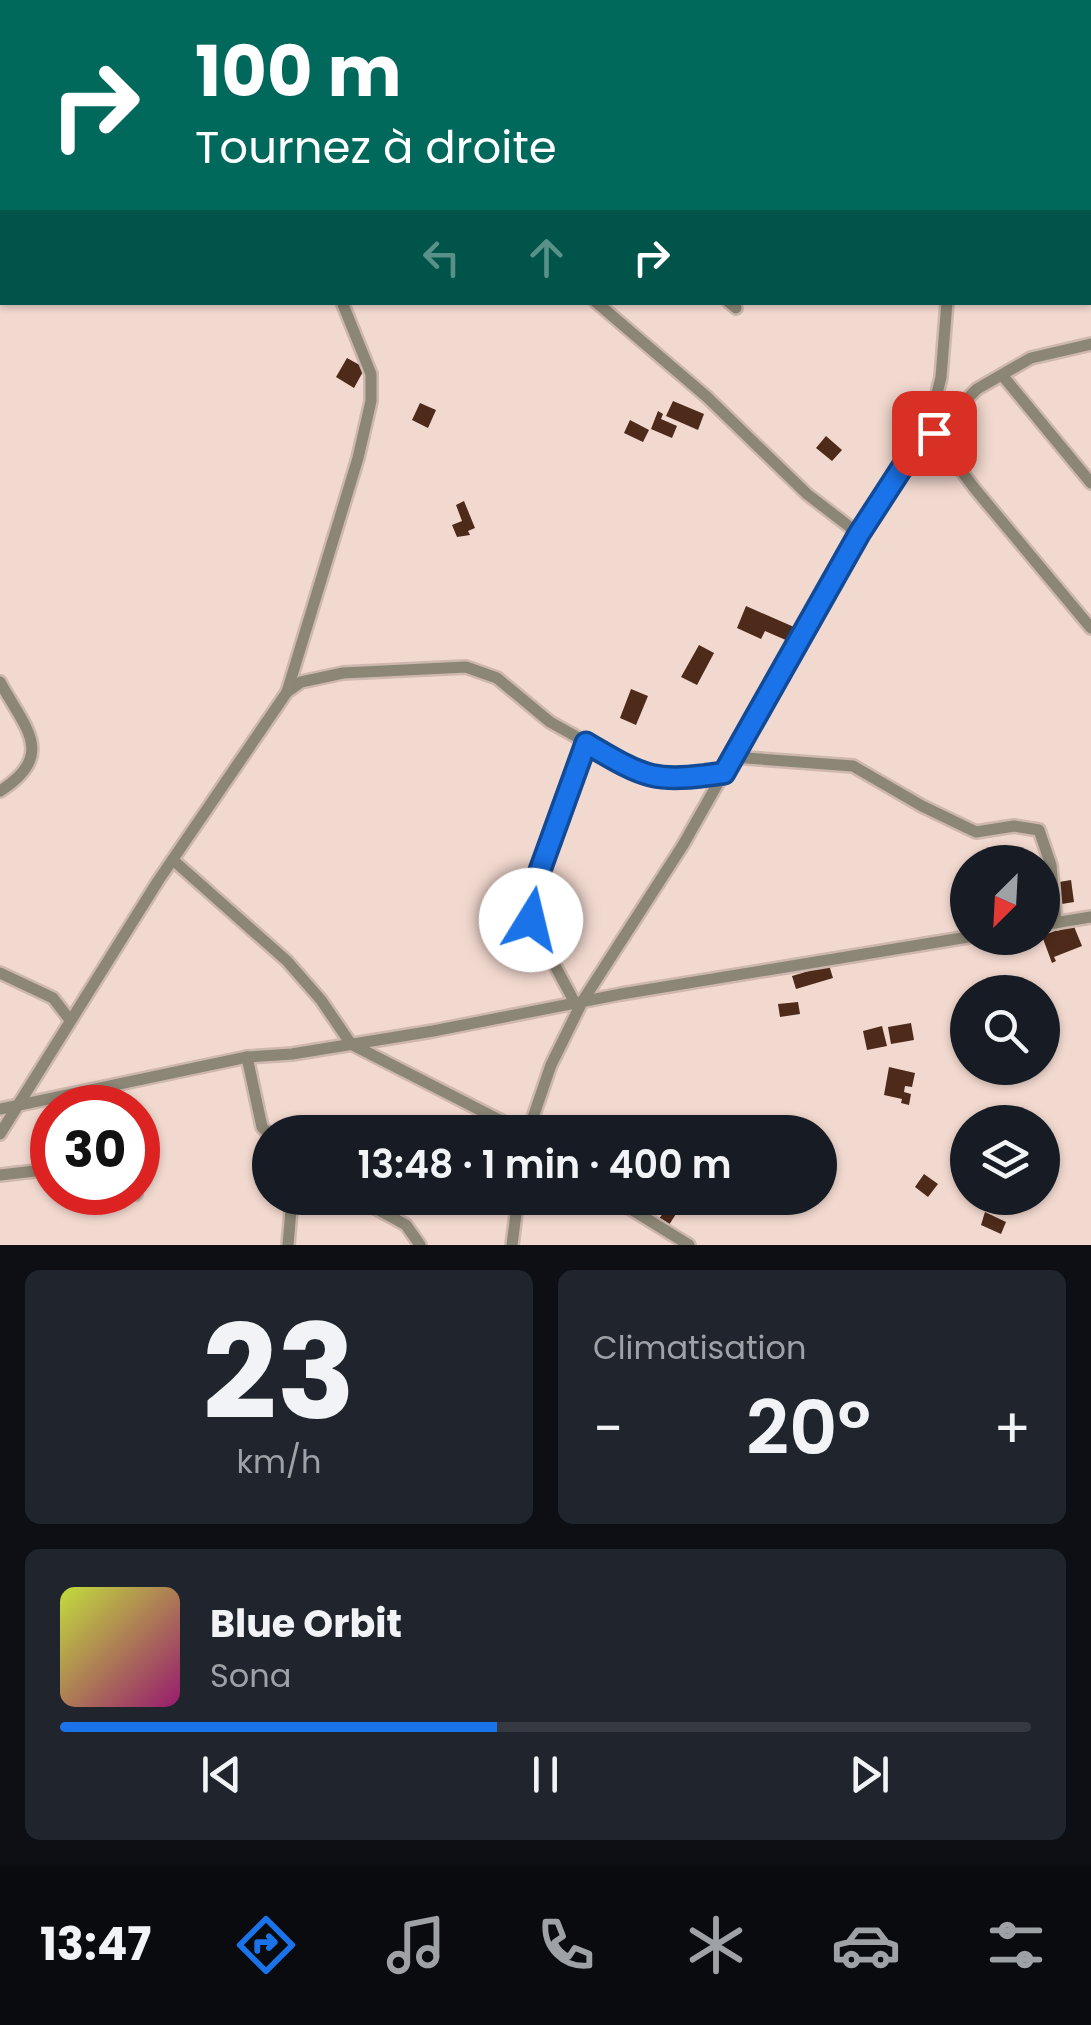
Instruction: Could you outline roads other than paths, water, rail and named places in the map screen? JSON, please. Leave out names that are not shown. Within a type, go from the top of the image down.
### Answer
[{"type":"street","points":[[0,1134],[173,860],[286,692],[358,458],[371,401],[371,374],[343,305]]},
{"type":"street","points":[[600,305],[707,397],[806,494],[859,534]]},
{"type":"street","points":[[532,1115],[578,1002],[682,845],[859,534],[916,446],[933,410],[941,377],[947,305]]},
{"type":"street","points":[[916,446],[934,433],[976,388],[1032,358],[1091,344]]},
{"type":"street","points":[[1002,374],[1091,483]]},
{"type":"street","points":[[934,433],[975,489],[1091,628]]},
{"type":"street","points":[[286,692],[302,682],[344,673],[466,668],[497,678],[550,722],[648,777],[676,780],[724,773]]},
{"type":"street","points":[[0,682],[34,743],[33,756],[24,772],[0,791]]},
{"type":"street","points":[[578,1002],[531,920],[529,908],[586,743]]},
{"type":"street","points":[[733,757],[853,766],[976,832],[1014,826],[1040,830],[1044,845]]},
{"type":"street","points":[[173,860],[287,961],[351,1044],[491,1115]]},
{"type":"street","points":[[1060,922],[1091,917]]},
{"type":"street","points":[[0,1109],[248,1057],[351,1044],[950,940]]},
{"type":"street","points":[[0,973],[54,998],[70,1020]]},
{"type":"street","points":[[248,1057],[260,1115]]},
{"type":"street","points":[[0,1176],[30,1173]]},
{"type":"street","points":[[288,1245],[291,1215]]},
{"type":"street","points":[[389,1215],[406,1224],[420,1245]]},
{"type":"street","points":[[512,1245],[516,1215]]},
{"type":"street","points":[[640,1215],[689,1245]]}]
